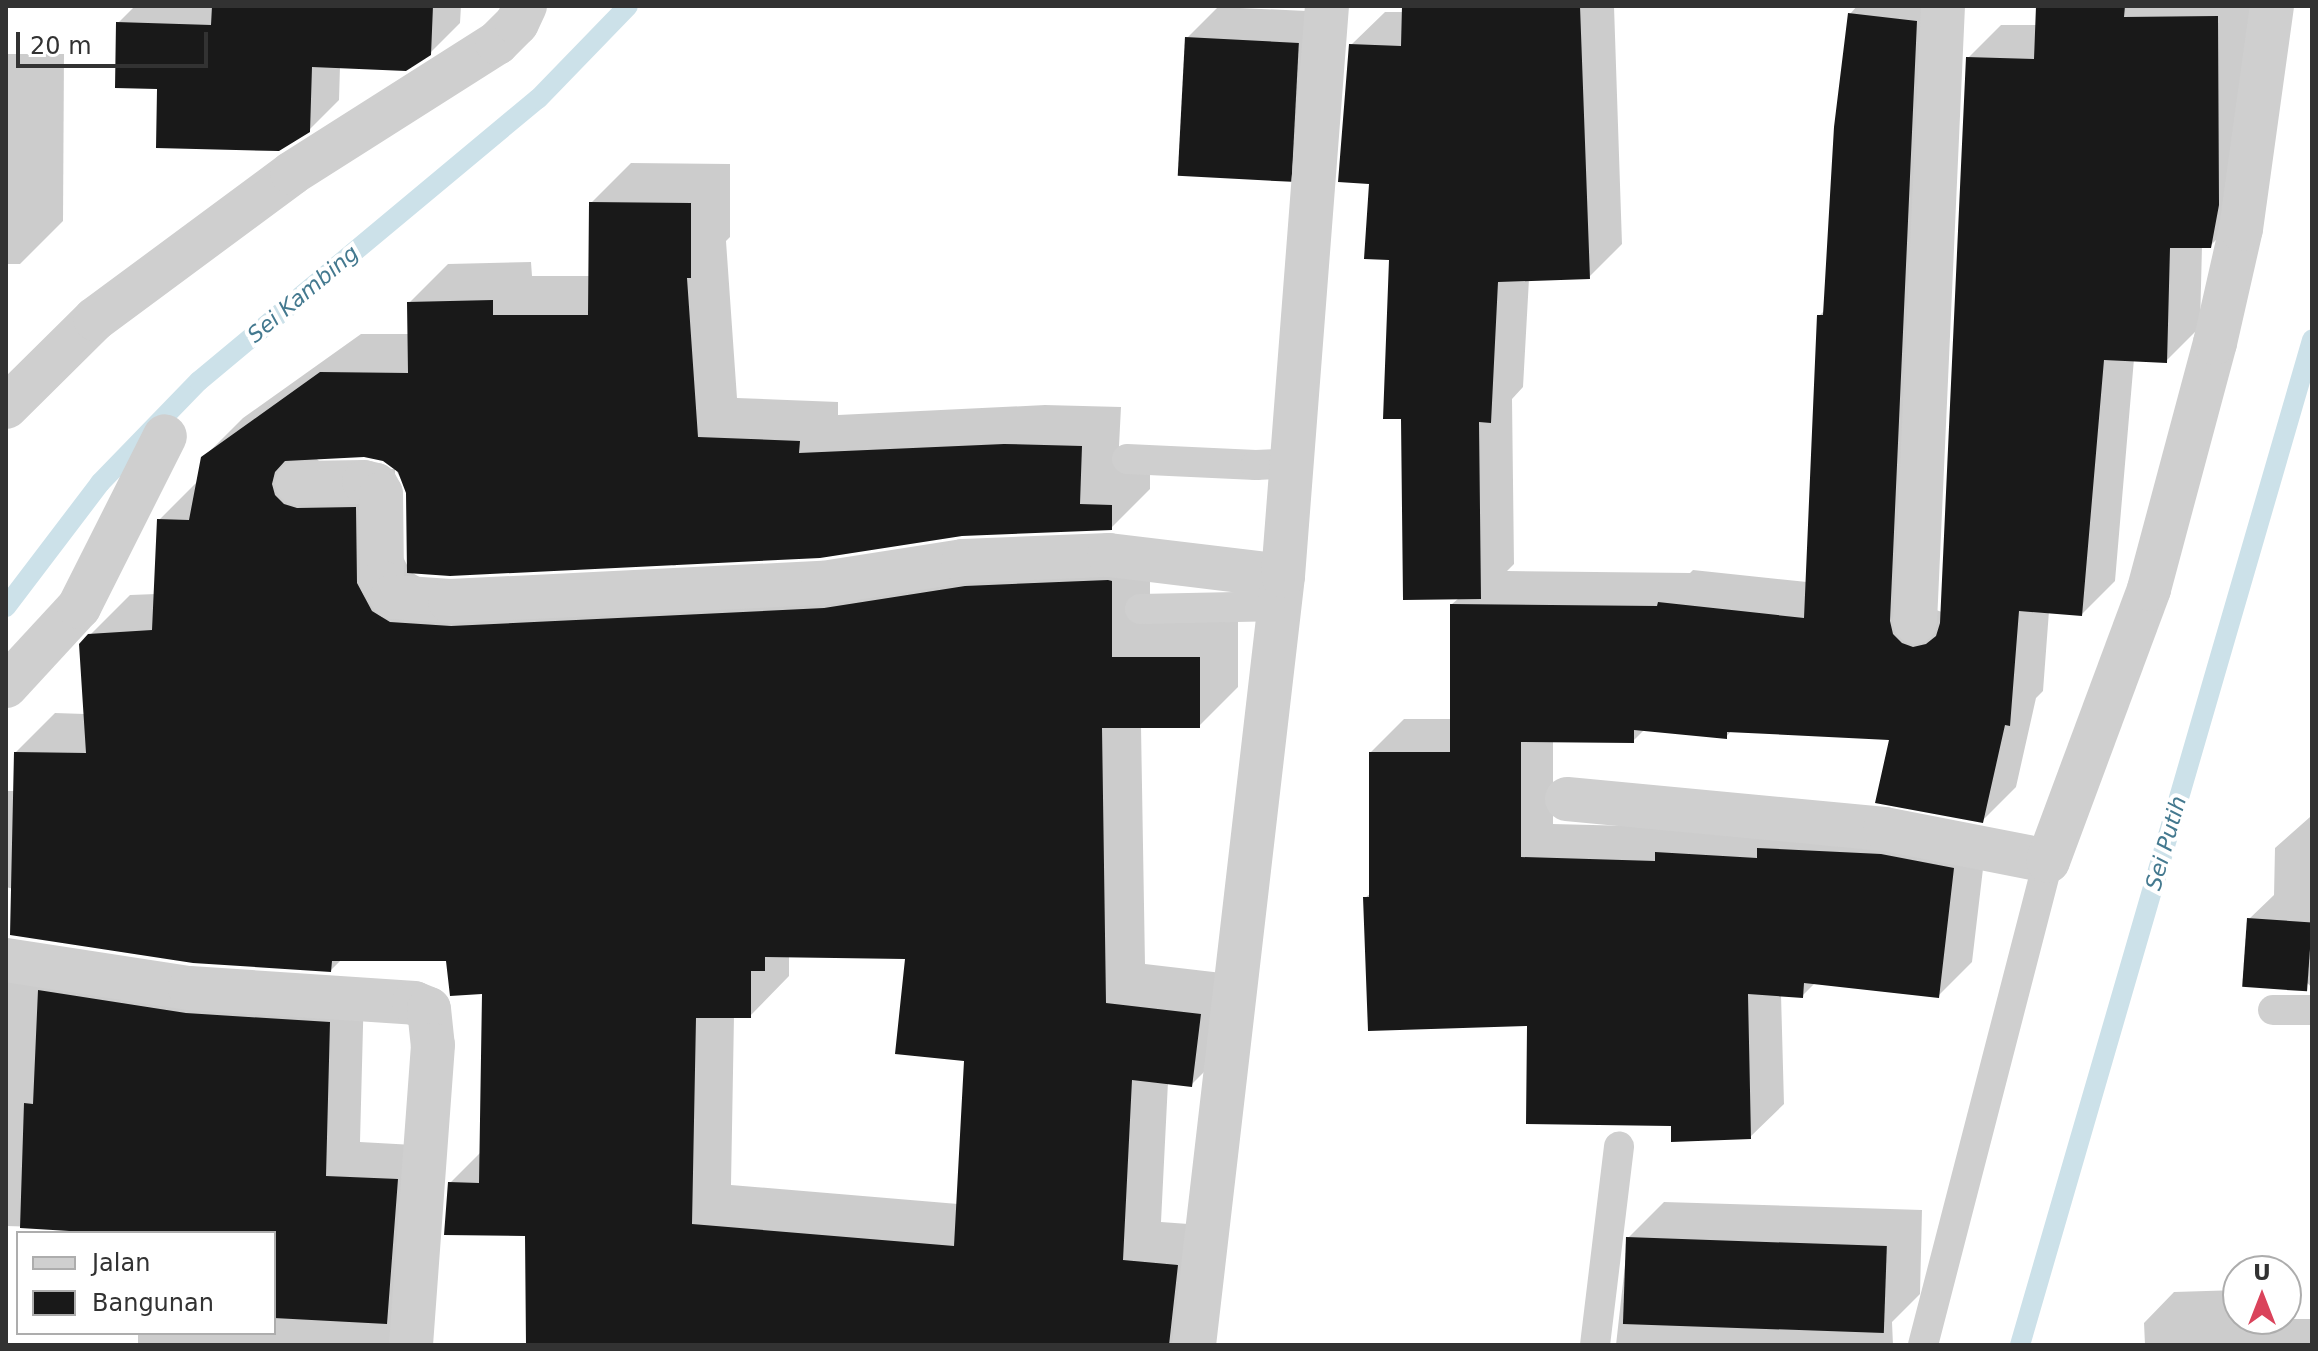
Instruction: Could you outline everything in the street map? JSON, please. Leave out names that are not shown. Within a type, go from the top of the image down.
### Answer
[{"type":"street","points":[[6,407],[95,319],[292,173],[497,43],[517,23],[525,6]]},
{"type":"street","points":[[1194,1345],[1281,591],[1327,6]]},
{"type":"street","points":[[1915,622],[1943,6]]},
{"type":"street","points":[[1567,799],[1885,829],[2048,861],[2149,589],[2211,358],[2241,229],[2272,6]]},
{"type":"street","points":[[6,686],[79,607],[165,436]]},
{"type":"street","points":[[297,483],[364,482],[376,485],[381,494],[382,582],[392,597],[450,601],[823,583],[963,561],[1109,555],[1281,591]]},
{"type":"street","points":[[6,960],[190,988],[414,1003],[429,1009],[433,1045],[411,1345]]},
{"type":"lane","points":[[1127,459],[1256,465],[1291,463]]},
{"type":"lane","points":[[1140,609],[1281,591]]},
{"type":"lane","points":[[1923,1345],[2048,861]]},
{"type":"lane","points":[[2273,1010],[2312,1010]]},
{"type":"lane","points":[[1595,1345],[1619,1146]]},
{"type":"building","points":[[212,6],[433,6],[431,55],[406,71],[312,67],[310,132],[279,151],[156,148],[157,89],[115,88],[116,22],[211,25]]},
{"type":"building","points":[[1402,6],[1580,6],[1590,279],[1498,282],[1491,423],[1479,422],[1481,599],[1403,600],[1401,419],[1383,419],[1389,260],[1364,259],[1369,184],[1338,182],[1349,44],[1401,46]]},
{"type":"building","points":[[2036,6],[2125,6],[2124,17],[2218,16],[2219,205],[2211,248],[2170,248],[2167,363],[2104,360],[2082,616],[2019,611],[2010,726],[2005,725],[1983,823],[1875,803],[1889,740],[1727,732],[1727,739],[1634,730],[1634,743],[1521,742],[1521,857],[1655,861],[1655,852],[1757,858],[1757,848],[1881,854],[1954,868],[1939,998],[1804,983],[1803,998],[1748,994],[1751,1139],[1671,1142],[1671,1126],[1526,1124],[1527,1026],[1368,1031],[1363,897],[1369,897],[1369,752],[1450,752],[1450,604],[1657,606],[1658,602],[1804,618],[1817,315],[1823,315],[1834,127],[1848,13],[1917,21],[1890,621],[1893,634],[1902,643],[1913,647],[1926,644],[1936,636],[1940,623],[1966,57],[2034,59]]},
{"type":"building","points":[[1185,37],[1299,43],[1292,182],[1178,176]]},
{"type":"building","points":[[589,202],[691,203],[691,278],[687,278],[698,437],[800,441],[799,453],[1004,444],[1082,446],[1080,504],[1112,505],[1112,530],[962,536],[820,558],[450,576],[407,573],[406,493],[398,472],[383,461],[364,457],[285,461],[275,472],[272,484],[275,495],[284,504],[297,508],[356,507],[357,583],[372,611],[390,622],[451,626],[824,608],[965,586],[1108,580],[1112,581],[1112,657],[1200,657],[1200,728],[1102,728],[1106,1003],[1201,1014],[1192,1087],[1132,1080],[1123,1260],[1178,1265],[1169,1345],[526,1345],[525,1236],[444,1235],[448,1182],[479,1183],[482,994],[450,996],[446,961],[332,961],[331,972],[193,963],[10,935],[14,752],[86,753],[79,644],[88,634],[152,630],[157,519],[189,520],[201,457],[320,372],[408,373],[407,302],[493,300],[493,315],[588,315]],"holes":[[[765,957],[905,959],[895,1054],[964,1061],[954,1246],[692,1224],[696,1018],[751,1018],[751,971],[765,971]]]},
{"type":"building","points":[[2247,918],[2312,923],[2307,991],[2242,987]]},
{"type":"building","points":[[38,990],[186,1013],[330,1022],[326,1176],[398,1179],[387,1324],[276,1318],[276,1231],[69,1231],[20,1228],[24,1103],[33,1104]]},
{"type":"building","points":[[1626,1237],[1887,1246],[1884,1333],[1623,1324]]},
{"type":"waterway","name":"Sei Kambing","points":[[6,607],[100,483],[199,381],[538,99],[628,6]]},
{"type":"waterway","name":"Sei Putih","points":[[2020,1345],[2312,340]]}]
